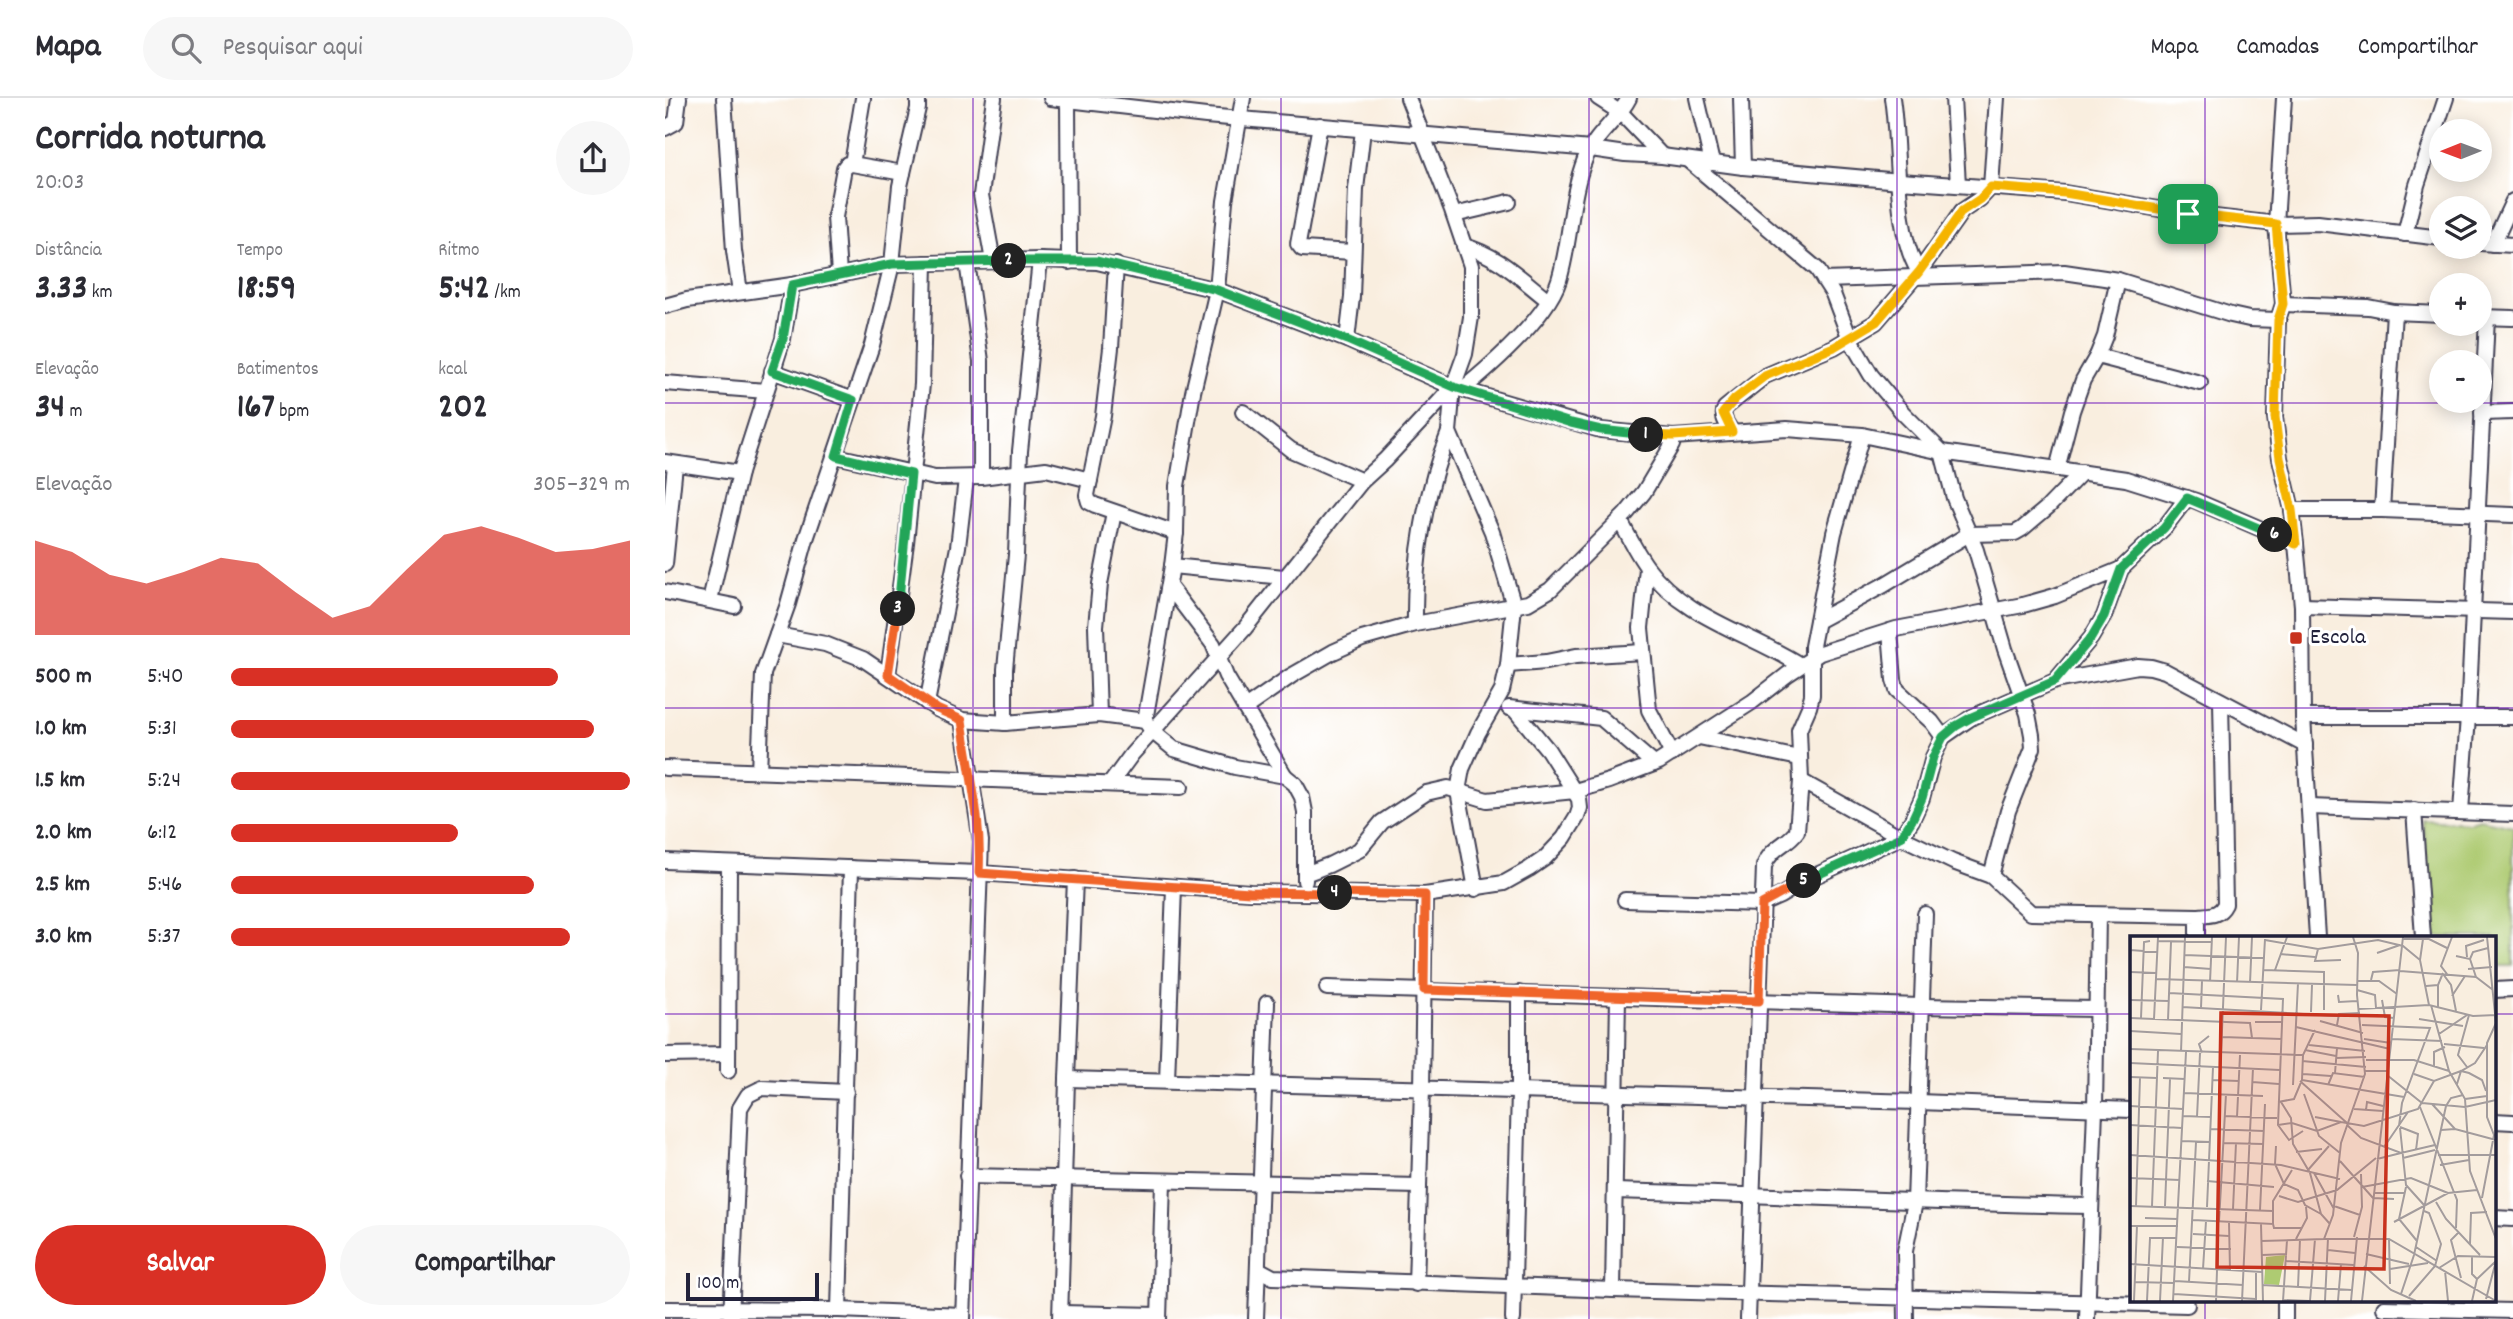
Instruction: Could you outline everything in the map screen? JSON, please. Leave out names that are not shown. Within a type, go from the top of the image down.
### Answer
[{"type":"street","points":[[665,128],[676,122],[678,98]]},
{"type":"street","points":[[724,98],[734,251],[740,292]]},
{"type":"street","points":[[852,164],[863,98]]},
{"type":"street","points":[[759,771],[761,687],[806,539],[872,345],[892,264],[894,225],[918,98]]},
{"type":"street","points":[[993,261],[981,195],[994,98]]},
{"type":"street","points":[[1051,98],[1101,101],[1206,116],[1591,149],[1743,167],[2065,193],[2188,214],[2276,224],[2318,223],[2429,237]]},
{"type":"street","points":[[1149,727],[1176,533],[1177,486],[1193,392],[1217,290],[1225,201],[1243,98]]},
{"type":"street","points":[[1408,98],[1471,266],[1471,317],[1449,432],[1424,519],[1415,596],[1415,624]]},
{"type":"street","points":[[1598,98],[1621,113],[1661,156]]},
{"type":"street","points":[[1110,784],[1149,727],[1218,659],[1362,481],[1458,388],[1520,337],[1548,300],[1558,283],[1585,159],[1610,122],[1621,113],[1629,98]]},
{"type":"street","points":[[1696,98],[1712,163]]},
{"type":"street","points":[[1741,98],[1743,167]]},
{"type":"street","points":[[1892,98],[1900,205],[1907,249],[1917,274]]},
{"type":"street","points":[[1953,98],[1958,185]]},
{"type":"street","points":[[1732,432],[1723,413],[1735,399],[1765,376],[1850,339],[1876,322],[1917,274],[1955,219],[1991,187],[1997,98]]},
{"type":"street","points":[[2284,98],[2276,224],[2283,304],[2278,320],[2275,417],[2280,458],[2292,510],[2302,606],[2303,717],[2317,936]]},
{"type":"street","points":[[2405,234],[2417,186],[2446,98]]},
{"type":"street","points":[[1068,100],[1069,262]]},
{"type":"street","points":[[1320,125],[1298,244],[1302,249],[1353,252]]},
{"type":"street","points":[[1347,340],[1352,297],[1356,189],[1363,130]]},
{"type":"street","points":[[1689,160],[1808,261],[1833,294],[1850,339],[1871,375],[1942,452],[1954,498],[1969,534],[2028,714],[2033,748],[2008,811],[1991,876]]},
{"type":"street","points":[[839,274],[835,217],[844,168],[847,164],[852,164],[903,173]]},
{"type":"street","points":[[2492,234],[2513,201]]},
{"type":"street","points":[[1454,215],[1509,202]]},
{"type":"street","points":[[2492,244],[2513,245]]},
{"type":"street","points":[[1464,246],[1497,258],[1548,300]]},
{"type":"street","points":[[1005,723],[1005,669],[1016,555],[1026,377],[1040,260]]},
{"type":"street","points":[[665,306],[687,300],[792,285],[892,264],[1097,261],[1217,290],[1347,340],[1458,388],[1601,430],[1673,436],[1787,429],[1862,436],[1942,452],[2126,479],[2187,498],[2296,544]]},
{"type":"street","points":[[967,262],[981,361],[981,477]]},
{"type":"street","points":[[888,675],[906,543],[922,384],[925,263]]},
{"type":"street","points":[[1117,265],[1103,415],[1087,495],[1089,502],[1176,533]]},
{"type":"street","points":[[1824,280],[1917,274],[2064,272],[2118,280],[2231,315],[2278,320]]},
{"type":"street","points":[[2057,470],[2083,380],[2105,336],[2118,280]]},
{"type":"street","points":[[710,600],[740,474],[783,339],[792,285]]},
{"type":"street","points":[[2283,304],[2368,307],[2394,312],[2429,313]]},
{"type":"street","points":[[2382,510],[2394,312]]},
{"type":"street","points":[[2492,317],[2513,318]]},
{"type":"street","points":[[2097,356],[2200,383]]},
{"type":"street","points":[[772,371],[853,400]]},
{"type":"street","points":[[665,383],[766,391]]},
{"type":"street","points":[[1243,412],[1291,450],[1362,481]]},
{"type":"street","points":[[2492,413],[2513,412]]},
{"type":"street","points":[[2461,811],[2482,413]]},
{"type":"street","points":[[1449,432],[1492,532],[1514,606],[1509,665],[1495,706],[1478,733],[1462,769],[1458,791],[1476,889]]},
{"type":"street","points":[[1245,708],[1333,652],[1362,639],[1415,624],[1528,603],[1550,590],[1571,572],[1644,492],[1661,466],[1673,436]]},
{"type":"street","points":[[1748,1319],[1764,866],[1768,855],[1797,831],[1801,781],[1799,730],[1812,695],[1806,662],[1834,533],[1862,436]]},
{"type":"street","points":[[836,456],[935,478],[966,479],[1046,469],[1090,480]]},
{"type":"street","points":[[665,564],[670,464],[740,474]]},
{"type":"street","points":[[1817,621],[1969,534],[2015,533],[2048,508],[2082,472]]},
{"type":"street","points":[[927,703],[958,547],[966,479]]},
{"type":"street","points":[[1304,874],[1359,850],[1382,822],[1426,793],[1448,788],[1487,800],[1574,792],[1654,764],[1672,754],[1752,702],[1820,653],[1890,631],[1994,612],[2055,596],[2121,569],[2164,528],[2187,498]]},
{"type":"street","points":[[2292,510],[2513,515]]},
{"type":"street","points":[[1098,715],[1096,626],[1100,584],[1114,512]]},
{"type":"street","points":[[1620,520],[1647,568],[1698,613],[1806,662]]},
{"type":"street","points":[[1172,566],[1284,577]]},
{"type":"street","points":[[1647,568],[1641,628],[1649,710],[1672,754]]},
{"type":"street","points":[[2055,681],[2104,616],[2121,569]]},
{"type":"street","points":[[1169,586],[1213,644],[1218,659],[1245,708],[1285,776],[1295,784],[1302,797],[1305,812],[1306,893]]},
{"type":"street","points":[[665,592],[734,606]]},
{"type":"street","points":[[2302,606],[2513,612]]},
{"type":"street","points":[[1890,631],[1894,680],[1898,690],[1932,722],[1943,737]]},
{"type":"street","points":[[777,635],[825,644],[863,659],[927,703],[962,720],[1005,723],[1098,715],[1149,727],[1174,749],[1235,767],[1285,776]]},
{"type":"street","points":[[1509,665],[1576,656],[1643,652]]},
{"type":"street","points":[[1625,900],[1762,904],[1808,878],[1901,837],[1922,798],[1933,757],[1943,737],[1972,717],[2055,681],[2138,666],[2151,667],[2305,745]]},
{"type":"street","points":[[1801,781],[1901,837],[1953,862],[1991,876],[2031,913],[2197,916],[2216,914],[2225,904],[2221,701]]},
{"type":"street","points":[[1495,706],[1601,718],[1654,764]]},
{"type":"street","points":[[665,861],[979,873],[1306,893],[1425,895],[1476,889],[1504,883],[1545,858],[1564,838],[1580,808],[1579,799],[1548,750],[1514,709]]},
{"type":"street","points":[[2303,717],[2513,717]]},
{"type":"street","points":[[665,1309],[731,1315],[839,1310],[963,1317],[979,820],[969,779],[962,720]]},
{"type":"street","points":[[1699,737],[1799,758]]},
{"type":"street","points":[[665,768],[1181,787]]},
{"type":"street","points":[[2309,807],[2513,814]]},
{"type":"street","points":[[2414,810],[2423,936]]},
{"type":"street","points":[[728,1071],[729,864]]},
{"type":"street","points":[[839,1310],[851,868]]},
{"type":"street","points":[[1075,879],[1061,1316],[1159,1317],[1163,1181]]},
{"type":"street","points":[[1167,1081],[1174,887]]},
{"type":"street","points":[[1416,1283],[1425,895]]},
{"type":"street","points":[[1906,1319],[1905,1251],[1915,1202],[1925,914]]},
{"type":"street","points":[[2087,1319],[2095,1109],[2098,915]]},
{"type":"street","points":[[2197,916],[2197,936]]},
{"type":"street","points":[[1327,988],[2096,1009]]},
{"type":"street","points":[[2495,990],[2513,989]]},
{"type":"street","points":[[1513,1319],[1519,993]]},
{"type":"street","points":[[1613,1290],[1618,997]]},
{"type":"street","points":[[1256,1319],[1267,1003]]},
{"type":"street","points":[[665,1055],[728,1054]]},
{"type":"street","points":[[1067,1079],[2130,1110]]},
{"type":"street","points":[[731,1315],[740,1108],[748,1095],[762,1088],[846,1092]]},
{"type":"street","points":[[2495,1121],[2513,1122]]},
{"type":"street","points":[[967,1176],[1419,1186]]},
{"type":"street","points":[[1615,1191],[2091,1206]]},
{"type":"street","points":[[2495,1218],[2513,1219]]},
{"type":"street","points":[[1258,1269],[1273,1277],[2187,1308]]},
{"type":"street","points":[[1257,1286],[1273,1277]]},
{"type":"street","points":[[2383,1309],[2513,1311]]},
{"type":"green space","points":[[2422,819],[2469,822],[2480,819],[2513,826],[2513,966],[2495,966],[2495,936],[2436,936]]},
{"type":"place","name":"Escola","points":[[2296,638]]},
{"type":"route","points":[[1991,187],[2065,193],[2188,214],[2276,224],[2283,304],[2278,320],[2275,417],[2296,544],[2187,498],[2164,528],[2121,569],[2104,616],[2091,638],[2055,681],[1972,717],[1943,737],[1933,757],[1922,798],[1901,837],[1808,878],[1762,904],[1759,1001],[1424,990],[1425,895],[1250,892],[979,873],[979,820],[969,779],[962,720],[937,709],[888,675],[893,654],[906,543],[911,474],[836,456],[853,400],[772,371],[783,339],[792,285],[892,264],[1097,261],[1217,290],[1347,340],[1454,387],[1571,423],[1640,435],[1732,432],[1723,413],[1725,408],[1765,376],[1834,347],[1876,322],[1919,272],[1949,226],[1962,211],[1980,199],[1991,187]]}]
